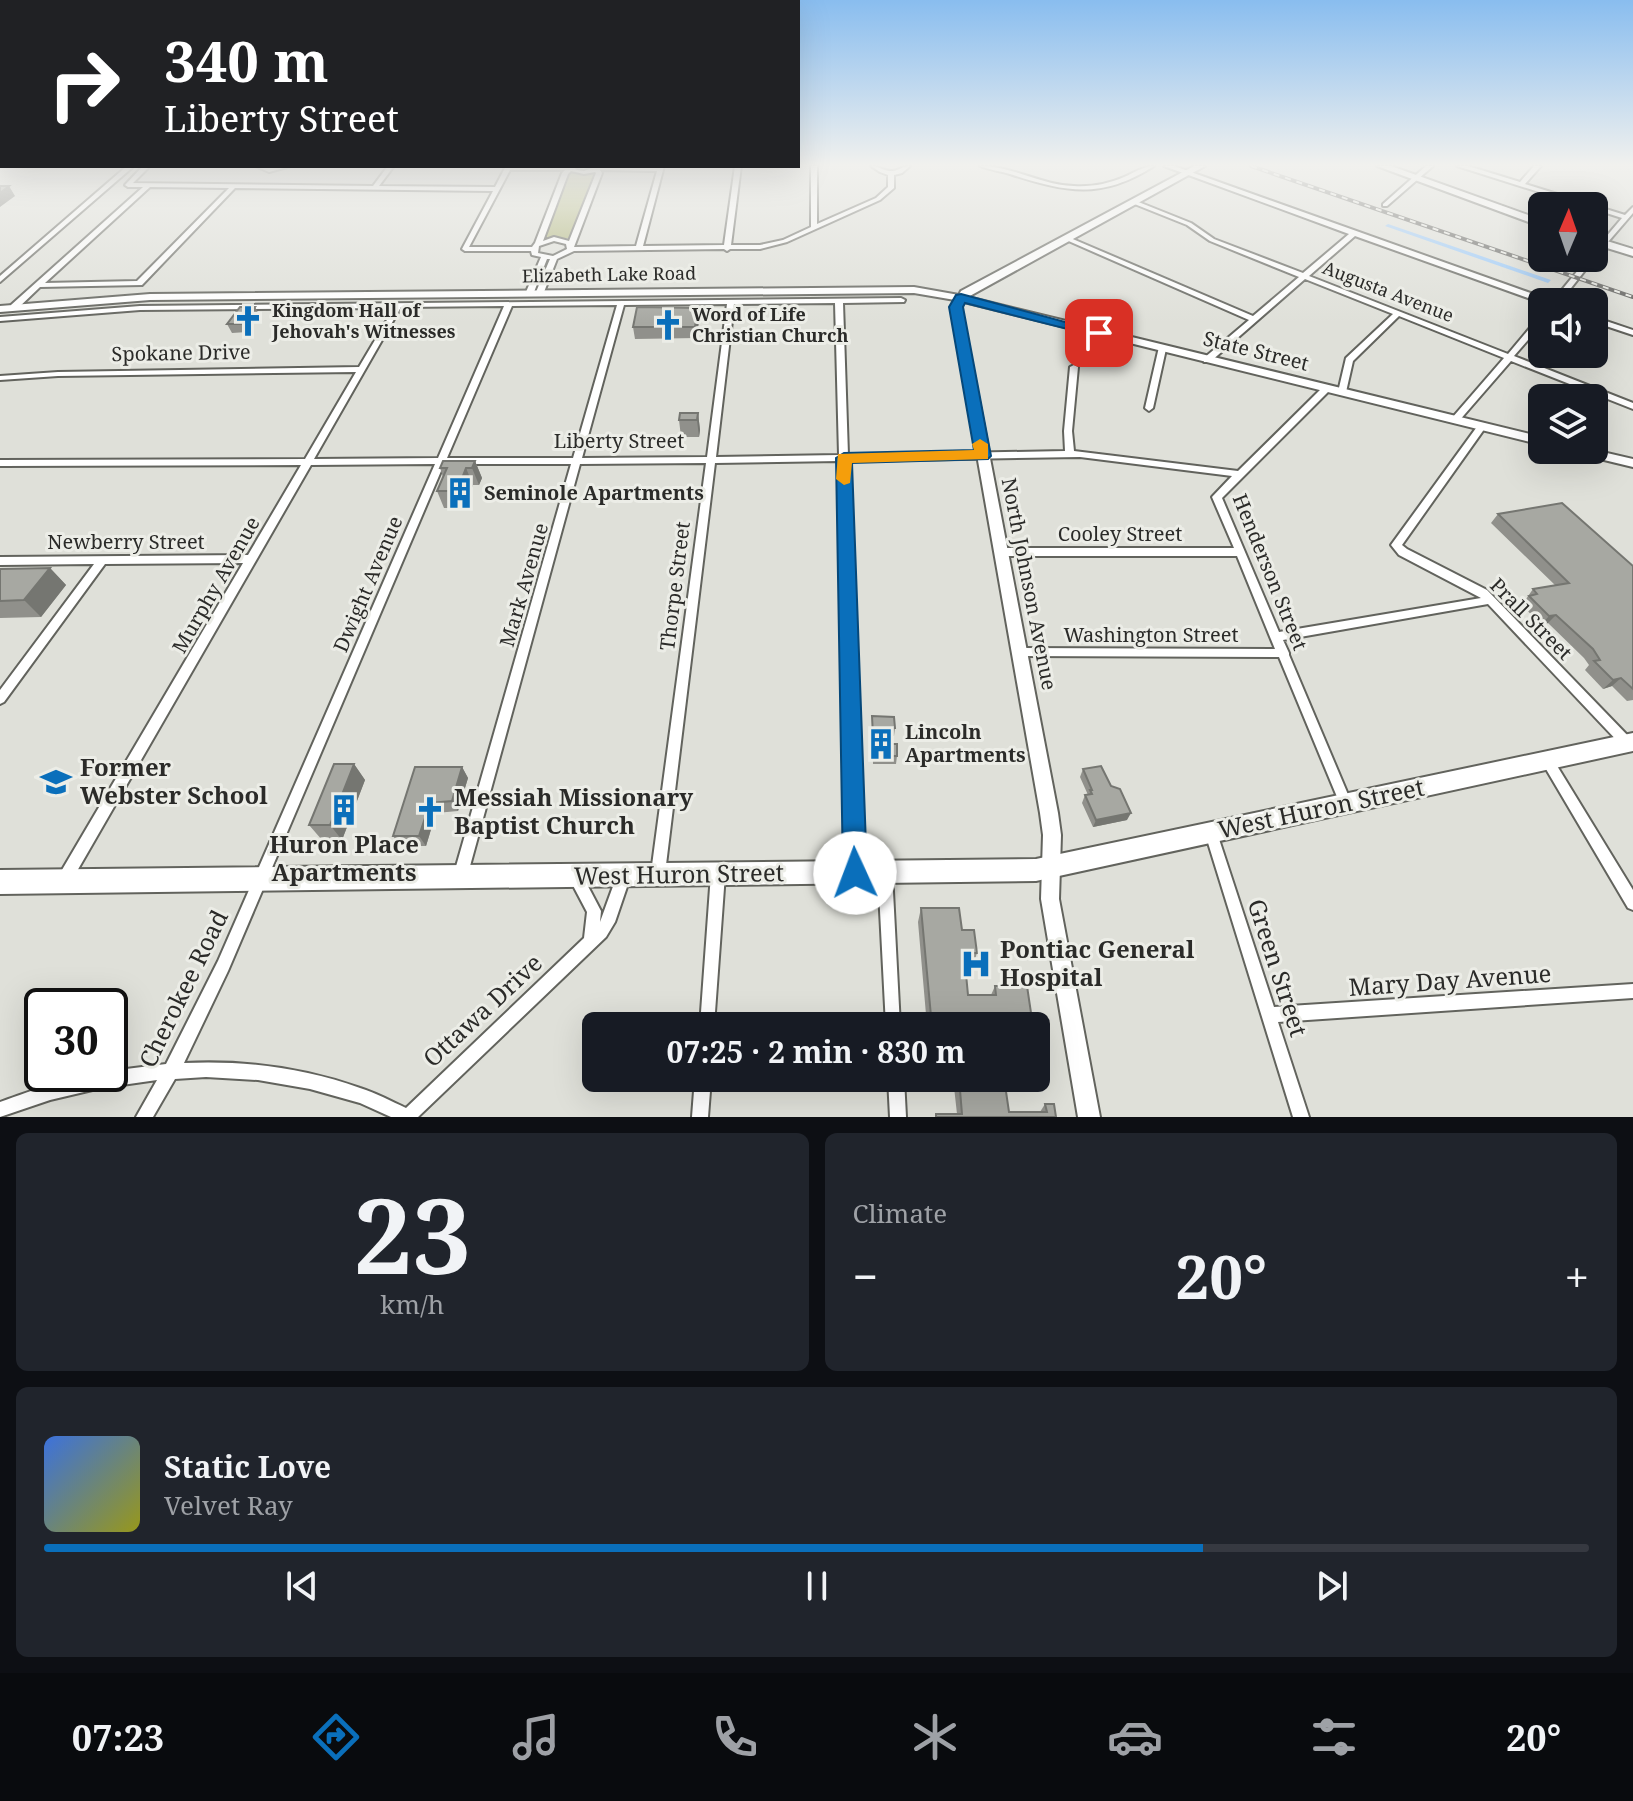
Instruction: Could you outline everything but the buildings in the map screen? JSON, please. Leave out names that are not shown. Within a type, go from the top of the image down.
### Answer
[{"type":"highway","name":"West Huron Street","points":[[0,882],[1001,871],[1051,867],[1630,742]]},
{"type":"main road","points":[[961,298],[965,293],[1104,218]]},
{"type":"main road","points":[[1608,245],[1633,253]]},
{"type":"main road","name":"Elizabeth Lake Road","points":[[0,309],[123,298],[256,295],[890,288],[961,298]]},
{"type":"main road","name":"State Street","points":[[961,298],[1528,438]]},
{"type":"main road","name":"North Johnson Avenue","points":[[961,298],[956,307],[1049,813],[1050,899],[1089,1117]]},
{"type":"main road","points":[[1608,457],[1633,463]]},
{"type":"street","points":[[0,280],[71,218]]},
{"type":"street","points":[[14,307],[112,218]]},
{"type":"street","points":[[38,285],[137,283],[202,218]]},
{"type":"street","points":[[481,218],[465,249],[535,246],[557,239],[571,247],[727,249],[769,245],[835,218]]},
{"type":"street","points":[[547,218],[535,246],[535,255],[554,258]]},
{"type":"street","points":[[535,292],[554,258],[571,247],[582,218]]},
{"type":"street","points":[[639,249],[647,218]]},
{"type":"street","points":[[727,249],[731,218]]},
{"type":"street","points":[[814,218],[814,228]]},
{"type":"street","name":"Augusta Avenue","points":[[1174,218],[1189,224],[1209,239],[1633,406]]},
{"type":"street","points":[[1313,218],[1528,295]]},
{"type":"street","points":[[1608,234],[1625,218]]},
{"type":"street","points":[[1207,360],[1354,233]]},
{"type":"street","points":[[1066,238],[1254,319]]},
{"type":"street","points":[[535,292],[544,258]]},
{"type":"street","points":[[1568,288],[1581,272]]},
{"type":"street","points":[[248,307],[256,295]]},
{"type":"street","name":"Elizabeth Lake Road","points":[[0,319],[127,309],[901,300]]},
{"type":"street","name":"Thorpe Street","points":[[658,875],[731,301]]},
{"type":"street","points":[[839,301],[855,873]]},
{"type":"street","name":"Mark Avenue","points":[[460,877],[621,303]]},
{"type":"street","name":"Dwight Avenue","points":[[260,879],[509,304]]},
{"type":"street","name":"Murphy Avenue","points":[[63,882],[399,305]]},
{"type":"street","points":[[1342,392],[1349,360],[1398,313]]},
{"type":"street","points":[[1608,324],[1633,333]]},
{"type":"street","points":[[1455,420],[1528,336]]},
{"type":"street","points":[[1149,408],[1162,349]]},
{"type":"street","points":[[1070,454],[1068,431],[1074,367]]},
{"type":"street","name":"Spokane Drive","points":[[0,378],[58,374],[362,369]]},
{"type":"street","name":"Henderson Street","points":[[1326,389],[1237,474],[1217,498],[1346,804]]},
{"type":"street","name":"Prall Street","points":[[1482,426],[1396,544],[1403,552],[1483,593],[1630,742]]},
{"type":"street","name":"Liberty Street","points":[[0,463],[1070,454],[1201,467],[1237,474]]},
{"type":"street","name":"Cooley Street","points":[[1000,552],[1240,552]]},
{"type":"street","name":"Newberry Street","points":[[0,561],[251,559]]},
{"type":"street","points":[[0,699],[102,560]]},
{"type":"street","points":[[1276,637],[1490,600]]},
{"type":"street","name":"Washington Street","points":[[1019,652],[1284,653]]},
{"type":"street","points":[[1547,760],[1633,903]]},
{"type":"street","name":"Green Street","points":[[1211,833],[1301,1117]]},
{"type":"street","points":[[885,872],[892,1012]]},
{"type":"street","points":[[708,1012],[718,874]]},
{"type":"street","name":"Ottawa Drive","points":[[408,1117],[608,922],[624,875]]},
{"type":"street","points":[[575,876],[594,911],[591,940]]},
{"type":"street","name":"Cherokee Road","points":[[144,1117],[171,1072],[223,966],[260,879]]},
{"type":"street","name":"Mary Day Avenue","points":[[1269,1015],[1633,991]]},
{"type":"street","points":[[0,1110],[92,1081],[171,1072],[228,1070],[293,1075],[353,1092],[408,1117]]},
{"type":"street","points":[[700,1117],[702,1092]]},
{"type":"street","points":[[897,1092],[898,1117]]},
{"type":"green space","points":[[551,218],[578,218],[570,238],[542,239]]},
{"type":"water","points":[[1388,224],[1551,280],[1548,283],[1385,226]]},
{"type":"railway","points":[[1403,218],[1633,297]]},
{"type":"slow traffic","points":[[844,479],[844,458],[983,456],[980,444]]},
{"type":"place","name":"Kingdom Hall of Jehovah's Witnesses","points":[[248,321]]},
{"type":"place","name":"Word of Life Christian Church","points":[[668,325]]},
{"type":"place","name":"Seminole Apartments","points":[[460,493]]},
{"type":"place","name":"Lincoln Apartments","points":[[881,744]]},
{"type":"place","name":"Former Webster School","points":[[56,782]]},
{"type":"place","name":"Huron Place Apartments","points":[[344,810]]},
{"type":"place","name":"Messiah Missionary Baptist Church","points":[[430,812]]},
{"type":"place","name":"Pontiac General Hospital","points":[[976,964]]},
{"type":"route","points":[[855,873],[844,458],[983,456],[956,307],[961,298],[1099,333]]}]
